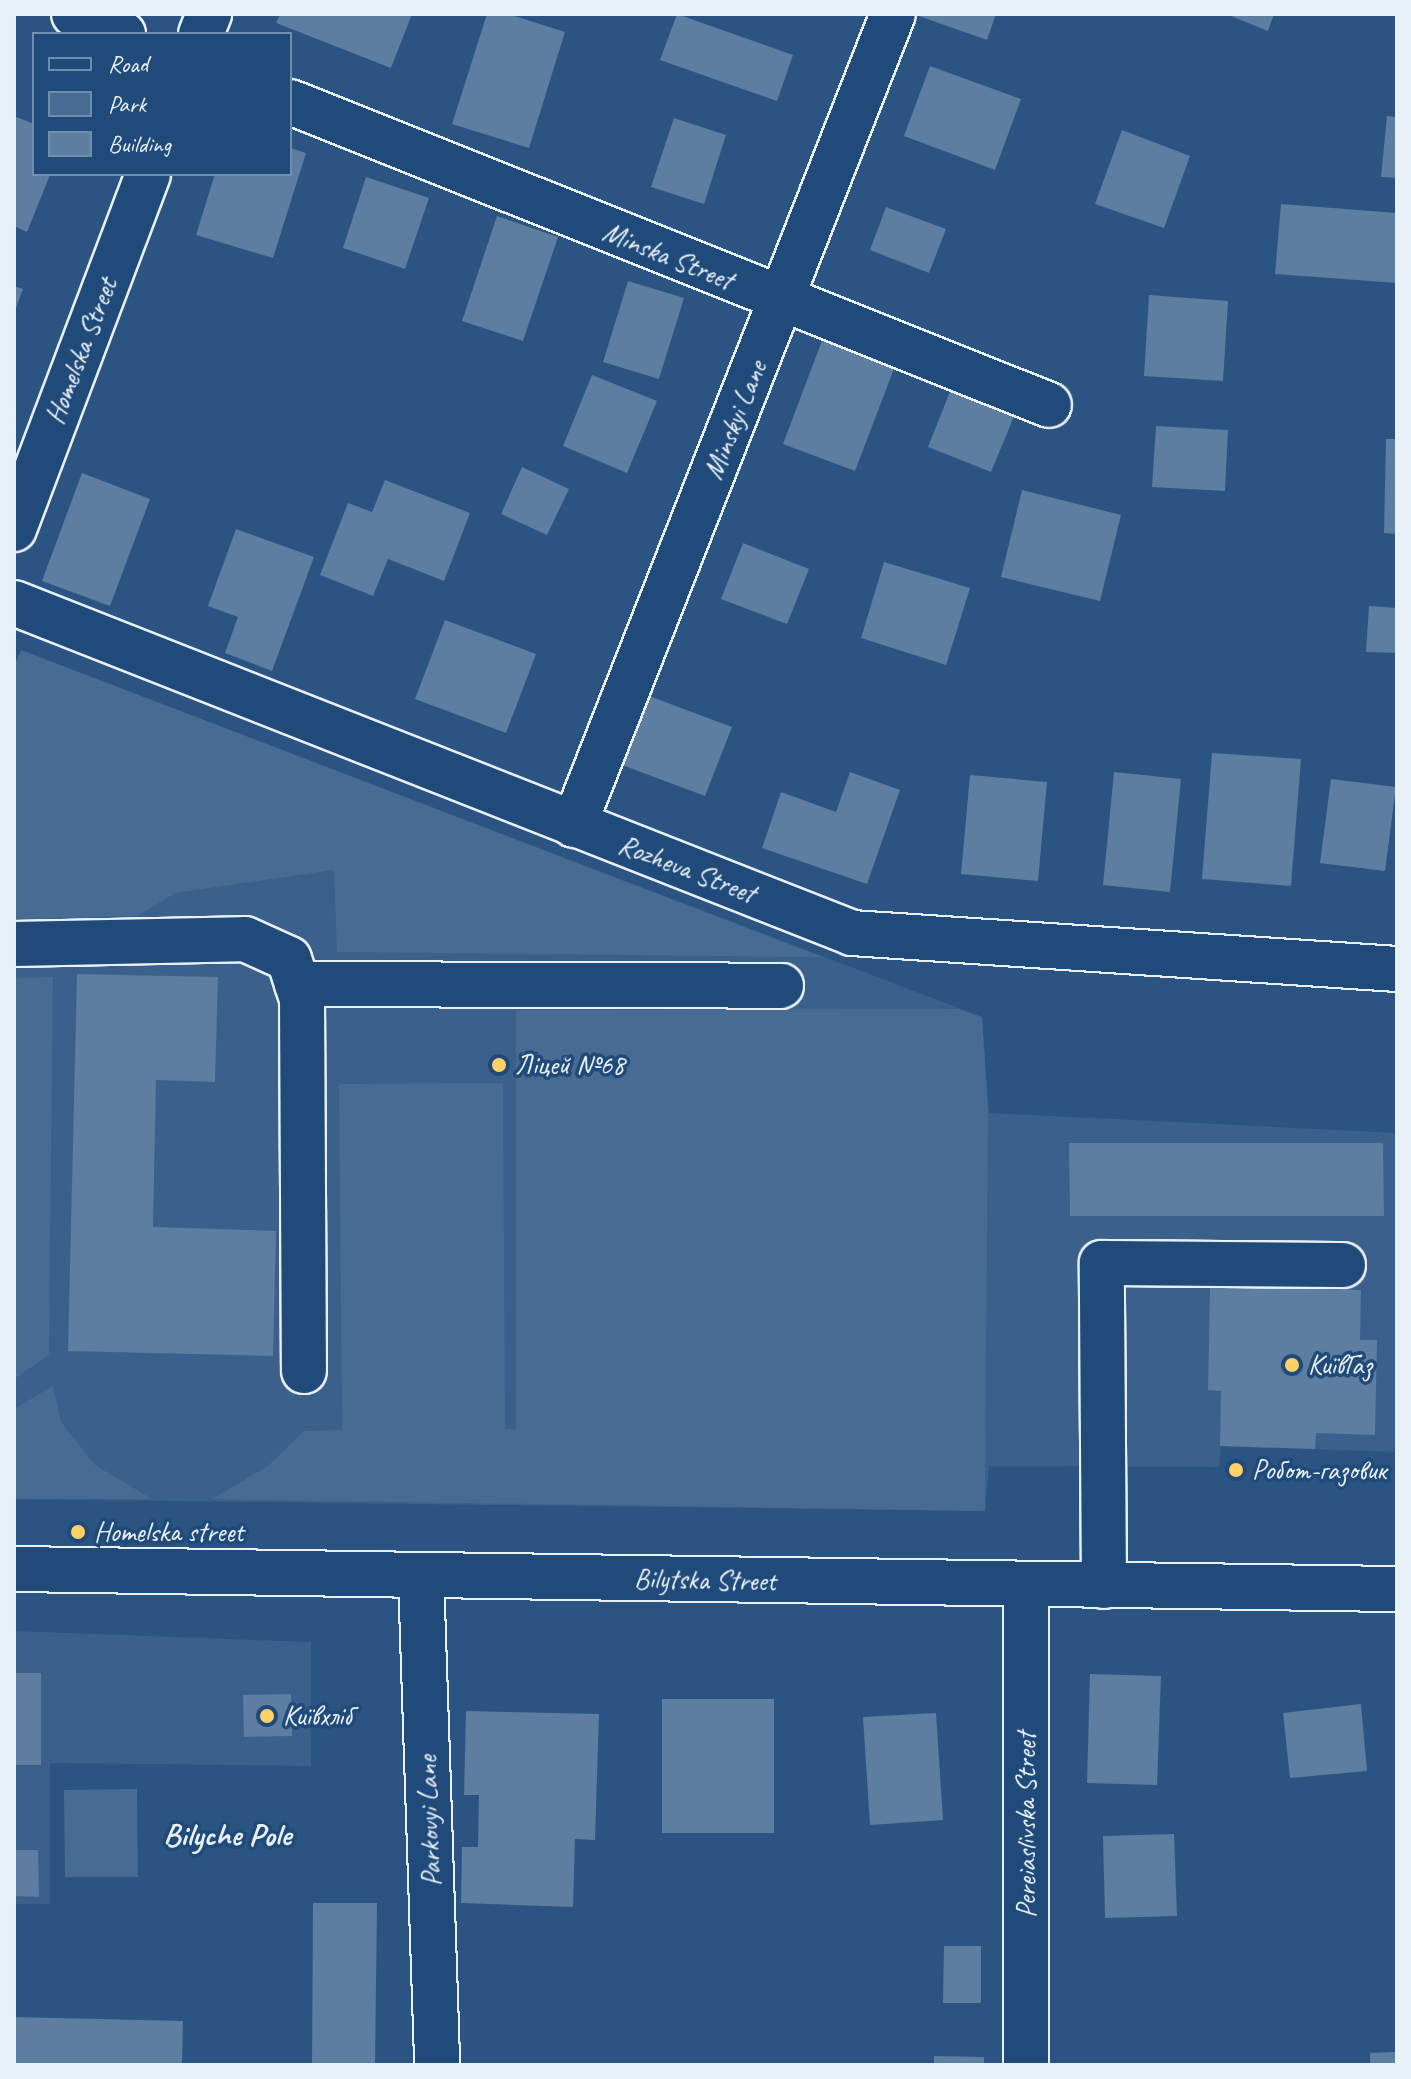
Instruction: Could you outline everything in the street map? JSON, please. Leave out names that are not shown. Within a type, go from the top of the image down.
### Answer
[{"type":"street","points":[[74,14],[118,32]]},
{"type":"street","name":"Minskyi Lane","points":[[574,825],[893,14]]},
{"type":"street","name":"Minska Street","points":[[292,103],[782,302],[1049,405]]},
{"type":"street","name":"Homelska Street","points":[[14,529],[147,176]]},
{"type":"street","name":"Rozheva Street","points":[[14,603],[852,933],[1397,969]]},
{"type":"street","points":[[14,944],[245,939],[289,959],[302,999],[304,1371]]},
{"type":"street","points":[[297,984],[781,986]]},
{"type":"street","points":[[1104,1586],[1102,1263],[1343,1265]]},
{"type":"street","name":"Bilytska Street","points":[[14,1569],[1397,1589]]},
{"type":"street","name":"Parkovyi Lane","points":[[421,1576],[437,2065]]},
{"type":"street","name":"Pereiaslivska Street","points":[[1026,1584],[1026,2065]]},
{"type":"shaded area","name":"Ліцей №68","points":[[21,650],[982,1017],[989,1113],[1397,1133],[1397,1452],[1221,1446],[1219,1467],[989,1466],[985,1511],[14,1499],[14,667]]},
{"type":"shaded area","points":[[14,1631],[311,1642],[311,1766],[50,1763],[50,1904],[14,1904]]},
{"type":"green space","points":[[21,650],[822,957],[337,952],[334,870],[175,893],[137,916],[14,919],[14,667]]},
{"type":"green space","points":[[53,977],[49,1355],[14,1379],[14,978]]},
{"type":"green space","points":[[958,1009],[982,1017],[988,1113],[985,1511],[212,1499],[268,1466],[304,1431],[342,1430],[339,1084],[503,1083],[505,1429],[516,1430],[516,1010]]},
{"type":"green space","points":[[53,1386],[61,1422],[95,1465],[152,1499],[14,1499],[14,1409]]},
{"type":"green space","points":[[137,1789],[138,1877],[65,1877],[64,1790]]},
{"type":"building","points":[[280,14],[412,14],[391,68],[276,23]]},
{"type":"building","points":[[487,14],[508,14],[565,32],[529,148],[452,124]]},
{"type":"building","points":[[677,14],[793,55],[777,101],[660,60]]},
{"type":"building","points":[[913,14],[996,14],[987,40]]},
{"type":"building","points":[[1226,14],[1274,14],[1268,31]]},
{"type":"building","points":[[930,66],[1021,99],[995,170],[904,136]]},
{"type":"building","points":[[14,116],[32,123],[32,176],[50,176],[27,232],[14,226]]},
{"type":"building","points":[[1387,116],[1397,117],[1397,178],[1381,177]]},
{"type":"building","points":[[674,118],[726,135],[704,204],[651,187]]},
{"type":"building","points":[[1122,130],[1190,156],[1164,228],[1095,204]]},
{"type":"building","points":[[292,149],[306,153],[273,258],[196,235],[214,176],[292,176]]},
{"type":"building","points":[[366,177],[429,198],[405,269],[343,248]]},
{"type":"building","points":[[1281,204],[1397,213],[1397,283],[1275,274]]},
{"type":"building","points":[[886,207],[946,229],[929,273],[870,250]]},
{"type":"building","points":[[497,216],[558,237],[523,341],[462,321]]},
{"type":"building","points":[[628,281],[684,298],[659,379],[603,362]]},
{"type":"building","points":[[14,286],[23,289],[14,313]]},
{"type":"building","points":[[1149,295],[1228,301],[1223,381],[1144,376]]},
{"type":"building","points":[[823,338],[895,366],[855,471],[783,444]]},
{"type":"building","points":[[592,375],[657,401],[627,473],[563,446]]},
{"type":"building","points":[[953,384],[1017,409],[991,472],[928,447]]},
{"type":"building","points":[[1156,426],[1228,430],[1225,491],[1152,487]]},
{"type":"building","points":[[1386,439],[1397,439],[1397,534],[1384,533]]},
{"type":"building","points":[[522,467],[569,489],[547,535],[501,514]]},
{"type":"building","points":[[82,473],[150,499],[110,606],[42,581]]},
{"type":"building","points":[[385,480],[470,513],[444,581],[388,559],[373,596],[320,575],[348,503],[372,512]]},
{"type":"building","points":[[1022,490],[1121,515],[1100,601],[1001,577]]},
{"type":"building","points":[[236,529],[314,557],[272,671],[225,653],[238,617],[208,606]]},
{"type":"building","points":[[743,543],[809,569],[787,624],[721,599]]},
{"type":"building","points":[[884,562],[970,588],[946,665],[861,638]]},
{"type":"building","points":[[1369,606],[1397,608],[1397,653],[1366,652]]},
{"type":"building","points":[[445,620],[536,654],[506,733],[415,699]]},
{"type":"building","points":[[641,693],[732,727],[705,796],[614,762]]},
{"type":"building","points":[[1212,753],[1301,759],[1291,886],[1202,879]]},
{"type":"building","points":[[850,772],[900,790],[867,884],[762,848],[781,792],[836,812]]},
{"type":"building","points":[[1114,772],[1181,779],[1170,892],[1103,885]]},
{"type":"building","points":[[970,775],[1047,782],[1038,881],[961,874]]},
{"type":"building","points":[[1331,779],[1396,787],[1385,871],[1320,863]]},
{"type":"building","points":[[77,974],[218,977],[215,1082],[156,1080],[153,1227],[276,1231],[273,1356],[68,1351]]},
{"type":"building","points":[[1069,1143],[1383,1143],[1384,1216],[1070,1216]]},
{"type":"building","name":"КиївГаз","points":[[1210,1286],[1361,1290],[1360,1340],[1377,1340],[1375,1435],[1316,1433],[1315,1449],[1220,1446],[1221,1391],[1208,1390]]},
{"type":"building","points":[[14,1673],[41,1673],[41,1765],[14,1765]]},
{"type":"building","points":[[1090,1674],[1161,1676],[1157,1785],[1087,1783]]},
{"type":"building","name":"Київхліб","points":[[291,1694],[292,1736],[244,1737],[243,1695]]},
{"type":"building","points":[[662,1699],[774,1699],[774,1833],[662,1833]]},
{"type":"building","points":[[1361,1704],[1367,1771],[1290,1778],[1283,1713]]},
{"type":"building","points":[[466,1711],[599,1714],[595,1840],[575,1839],[573,1907],[461,1903],[462,1847],[478,1847],[479,1795],[464,1795]]},
{"type":"building","points":[[936,1713],[943,1820],[870,1825],[863,1717]]},
{"type":"building","points":[[1174,1834],[1177,1916],[1105,1918],[1103,1836]]},
{"type":"building","points":[[14,1850],[38,1850],[39,1897],[14,1896]]},
{"type":"building","points":[[313,1903],[377,1903],[375,2065],[312,2065]]},
{"type":"building","points":[[944,1946],[981,1946],[981,2003],[943,2003]]},
{"type":"building","points":[[14,2017],[183,2021],[182,2065],[14,2065]]},
{"type":"building","points":[[1397,2052],[1397,2065],[1370,2065],[1370,2053]]},
{"type":"building","points":[[934,2056],[984,2057],[984,2065],[934,2065]]},
{"type":"place","name":"Ліцей №68","points":[[499,1065]]},
{"type":"place","name":"КиївГаз","points":[[1292,1365]]},
{"type":"place","name":"Робот-газовик","points":[[1236,1470]]},
{"type":"place","name":"Homelska street","points":[[78,1532]]},
{"type":"place","name":"Київхліб","points":[[267,1716]]},
{"type":"district","name":"Bilyche Pole","points":[[227,1835]]}]
